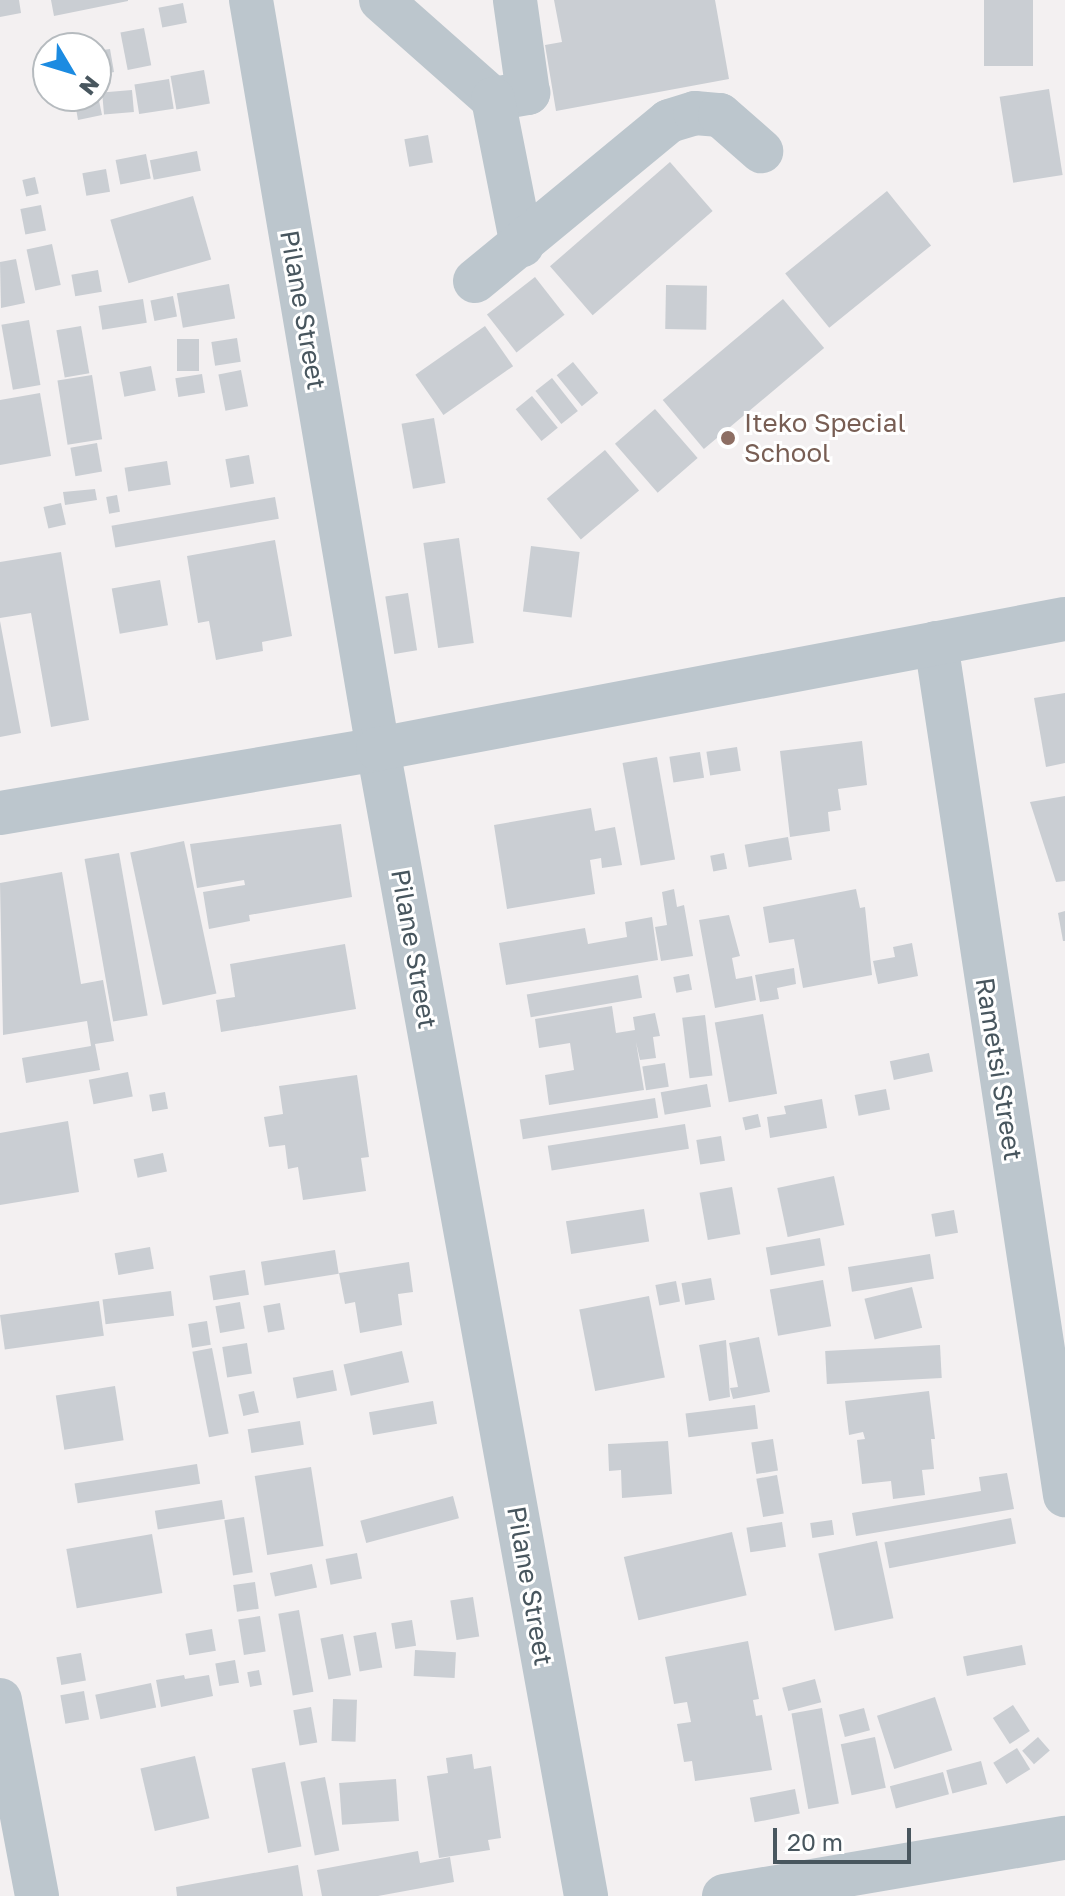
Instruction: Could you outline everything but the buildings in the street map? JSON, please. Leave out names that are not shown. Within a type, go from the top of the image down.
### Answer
[{"type":"street","name":"Pilane Street","points":[[251,0],[378,749],[586,1896]]},
{"type":"street","points":[[381,0],[493,99],[522,245]]},
{"type":"street","points":[[493,99],[528,93],[515,0]]},
{"type":"street","points":[[475,281],[669,121],[695,113],[720,115],[761,151]]},
{"type":"street","points":[[0,813],[378,749],[1065,619]]},
{"type":"street","name":"Rametsi Street","points":[[936,643],[1057,1404],[1065,1495]]},
{"type":"street","points":[[0,1700],[37,1896]]},
{"type":"street","points":[[724,1896],[1065,1838]]},
{"type":"place","name":"Iteko Special School","points":[[728,438]]}]
